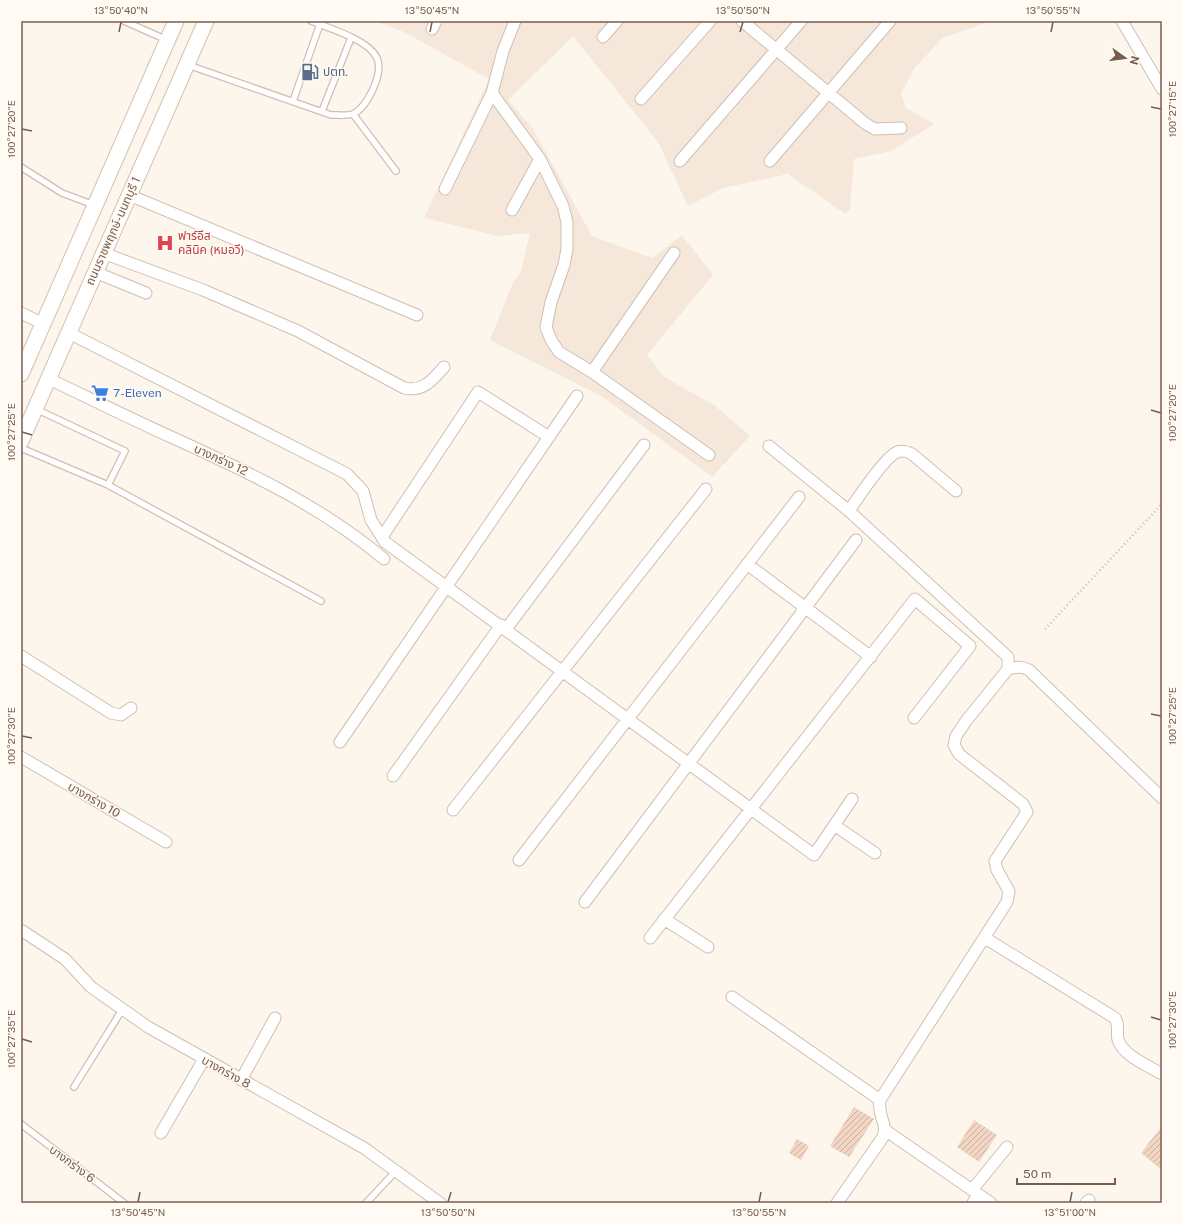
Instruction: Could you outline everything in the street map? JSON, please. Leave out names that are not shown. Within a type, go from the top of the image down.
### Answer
[{"type":"main road","points":[[22,369],[44,324],[176,21]]},
{"type":"main road","name":"ถนนราชพฤกษ์-นนทบุรี 1","points":[[21,441],[69,333],[102,253],[206,21]]},
{"type":"street","points":[[446,189],[492,93],[503,51],[515,21]]},
{"type":"street","points":[[603,37],[617,21]]},
{"type":"street","points":[[641,99],[710,21]]},
{"type":"street","points":[[742,21],[866,124],[875,129],[901,128]]},
{"type":"street","points":[[680,161],[801,21]]},
{"type":"street","points":[[770,161],[890,21]]},
{"type":"street","points":[[1122,21],[1162,89]]},
{"type":"street","points":[[492,93],[540,159],[563,206],[567,222],[567,249],[564,265],[551,302],[546,327],[551,340],[559,352],[592,372],[710,455]]},
{"type":"street","points":[[512,210],[540,159]]},
{"type":"street","points":[[129,195],[417,315]]},
{"type":"street","points":[[102,253],[203,290],[298,331],[404,388],[412,390],[428,384],[444,367]]},
{"type":"street","points":[[592,372],[674,253]]},
{"type":"street","points":[[95,272],[146,293]]},
{"type":"street","points":[[21,313],[44,324]]},
{"type":"street","points":[[69,333],[347,474],[364,491],[371,520],[385,542],[448,586],[814,855],[852,798]]},
{"type":"street","name":"บางกร่าง 12","points":[[49,379],[236,466],[323,515],[363,542],[384,559]]},
{"type":"street","points":[[382,537],[478,392],[549,436]]},
{"type":"street","points":[[340,742],[577,396]]},
{"type":"street","points":[[393,776],[504,627],[644,445]]},
{"type":"street","points":[[769,446],[848,511],[1008,657],[1008,669]]},
{"type":"street","points":[[848,511],[886,462],[896,452],[905,451],[912,454],[956,491]]},
{"type":"street","points":[[453,810],[706,489]]},
{"type":"street","points":[[519,860],[799,497]]},
{"type":"street","points":[[585,902],[856,540]]},
{"type":"street","points":[[747,564],[871,657]]},
{"type":"street","points":[[650,938],[915,599],[970,646],[914,718]]},
{"type":"street","points":[[21,656],[111,713],[121,715],[131,708]]},
{"type":"street","points":[[991,1203],[974,1196],[886,1130],[878,1109],[880,1100],[1007,902],[1009,891],[997,870],[995,861],[1027,812],[1023,804],[959,754],[954,745],[956,736],[966,721],[1008,669],[1018,666],[1023,667],[1029,670],[1162,798]]},
{"type":"street","name":"บางกร่าง 10","points":[[21,757],[166,842]]},
{"type":"street","points":[[834,826],[875,853]]},
{"type":"street","points":[[664,919],[708,947]]},
{"type":"street","name":"บางกร่าง 8","points":[[21,930],[71,964],[91,987],[122,1010],[204,1059],[364,1148],[438,1202]]},
{"type":"street","points":[[985,938],[1115,1018],[1118,1027],[1118,1041],[1128,1054],[1160,1073]]},
{"type":"street","points":[[732,997],[880,1100]]},
{"type":"street","points":[[241,1080],[275,1018]]},
{"type":"street","points":[[161,1133],[204,1059]]},
{"type":"street","points":[[837,1203],[883,1137],[886,1130]]},
{"type":"street","points":[[974,1196],[1007,1147]]},
{"type":"lane","points":[[124,21],[167,40]]},
{"type":"lane","points":[[187,64],[331,115],[352,114],[360,109],[369,98],[376,81],[379,68],[378,58],[371,50],[351,38],[311,21]]},
{"type":"lane","points":[[293,101],[320,24]]},
{"type":"lane","points":[[322,111],[351,38]]},
{"type":"lane","points":[[352,114],[396,171]]},
{"type":"lane","points":[[21,167],[62,194],[96,206]]},
{"type":"lane","points":[[36,408],[125,451],[108,485]]},
{"type":"lane","points":[[21,448],[108,485],[322,601]]},
{"type":"lane","points":[[74,1087],[122,1010]]},
{"type":"lane","name":"บางกร่าง 6","points":[[21,1124],[124,1203]]},
{"type":"lane","points":[[366,1203],[396,1171]]},
{"type":"path","points":[[1045,629],[1162,504]]},
{"type":"shaded area","points":[[375,21],[991,21],[942,38],[914,69],[901,94],[906,108],[934,124],[891,151],[854,159],[850,209],[845,214],[788,174],[723,188],[688,206],[658,142],[573,36],[508,100],[533,129],[592,236],[652,258],[682,235],[713,275],[647,355],[664,377],[714,405],[750,436],[712,477],[603,397],[490,340],[512,285],[521,271],[530,233],[498,236],[424,218],[489,79],[404,32]]},
{"type":"building","points":[[854,1107],[874,1119],[849,1157],[830,1146]]},
{"type":"building","points":[[974,1120],[997,1135],[979,1162],[957,1147]]},
{"type":"building","points":[[1162,1126],[1162,1170],[1141,1153]]},
{"type":"building","points":[[797,1139],[809,1146],[801,1160],[789,1153]]},
{"type":"place","name":"ปตท.","points":[[310,72]]},
{"type":"place","name":"ฟาร์อีส คลินิค (หมอวี)","points":[[165,243]]},
{"type":"place","name":"7-Eleven","points":[[100,393]]}]
